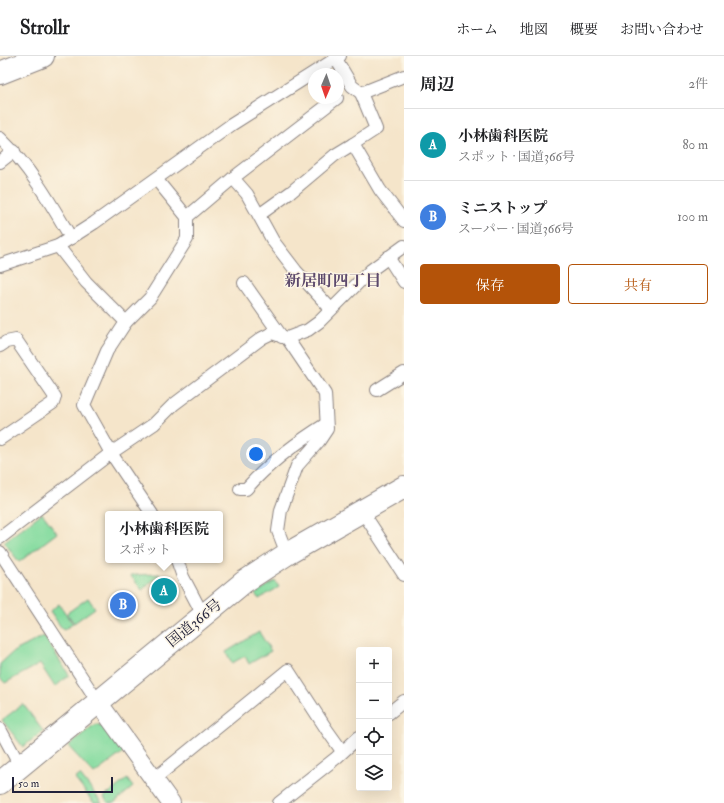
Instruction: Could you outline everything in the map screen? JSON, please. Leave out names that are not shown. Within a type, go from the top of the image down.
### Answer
[{"type":"highway","points":[[0,73],[34,57]]},
{"type":"highway","name":"国道366号","points":[[0,783],[244,582],[287,554],[404,487]]},
{"type":"street","points":[[0,265],[58,246],[71,238],[231,125],[338,57],[376,129],[334,154],[291,192],[259,215]]},
{"type":"street","points":[[344,95],[356,89],[404,76]]},
{"type":"street","points":[[187,218],[233,178],[329,104]]},
{"type":"street","points":[[0,138],[14,151],[44,192],[71,238]]},
{"type":"street","points":[[353,144],[380,190],[404,221]]},
{"type":"street","points":[[0,162],[14,151]]},
{"type":"street","points":[[233,178],[247,194],[273,241],[296,271],[331,309]]},
{"type":"street","points":[[150,511],[111,453],[84,405],[107,351],[126,322],[150,298],[187,239],[187,218],[156,179]]},
{"type":"street","points":[[58,246],[86,282],[126,322]]},
{"type":"street","points":[[0,538],[111,453],[154,424],[173,405],[253,345],[272,333],[285,337],[308,330],[371,270],[404,246]]},
{"type":"street","points":[[388,258],[404,282]]},
{"type":"street","points":[[244,284],[285,337],[325,394],[327,429],[319,441],[297,466],[281,510],[278,531],[287,554]]},
{"type":"street","points":[[0,346],[6,342],[16,340],[55,397],[53,403],[0,439]]},
{"type":"street","points":[[377,390],[404,373]]},
{"type":"street","points":[[240,489],[246,489],[304,438],[326,424]]},
{"type":"street","points":[[362,511],[404,575]]},
{"type":"street","points":[[0,552],[98,702],[171,803]]},
{"type":"street","points":[[178,563],[183,577],[203,615]]},
{"type":"street","points":[[154,779],[288,670],[342,751]]},
{"type":"street","points":[[392,711],[404,701]]},
{"type":"street","points":[[0,729],[20,766]]},
{"type":"street","points":[[279,803],[304,784],[356,739]]},
{"type":"green space","points":[[42,513],[57,533],[19,562],[4,542]]},
{"type":"green space","points":[[160,574],[142,590],[130,575]]},
{"type":"green space","points":[[275,581],[279,587],[259,599],[255,594]]},
{"type":"green space","points":[[88,598],[95,608],[74,623],[67,613]]},
{"type":"green space","points":[[59,604],[73,624],[63,630],[50,611]]},
{"type":"green space","points":[[259,632],[271,651],[249,664],[245,656],[232,663],[226,652]]},
{"type":"green space","points":[[44,636],[69,675],[55,687],[40,664],[5,683],[0,678],[0,664],[13,652]]},
{"type":"green space","points":[[23,704],[43,731],[23,747],[2,720]]},
{"type":"green space","points":[[95,724],[107,727],[125,751],[94,774],[68,746]]},
{"type":"green space","points":[[80,775],[102,803],[94,803],[75,779]]},
{"type":"green space","points":[[127,779],[133,787],[114,803],[108,803],[104,797]]},
{"type":"place","name":"小林歯科医院","points":[[164,591]]},
{"type":"place","name":"ミニストップ","points":[[123,605]]},
{"type":"district","name":"新居町四丁目","points":[[333,280]]}]
